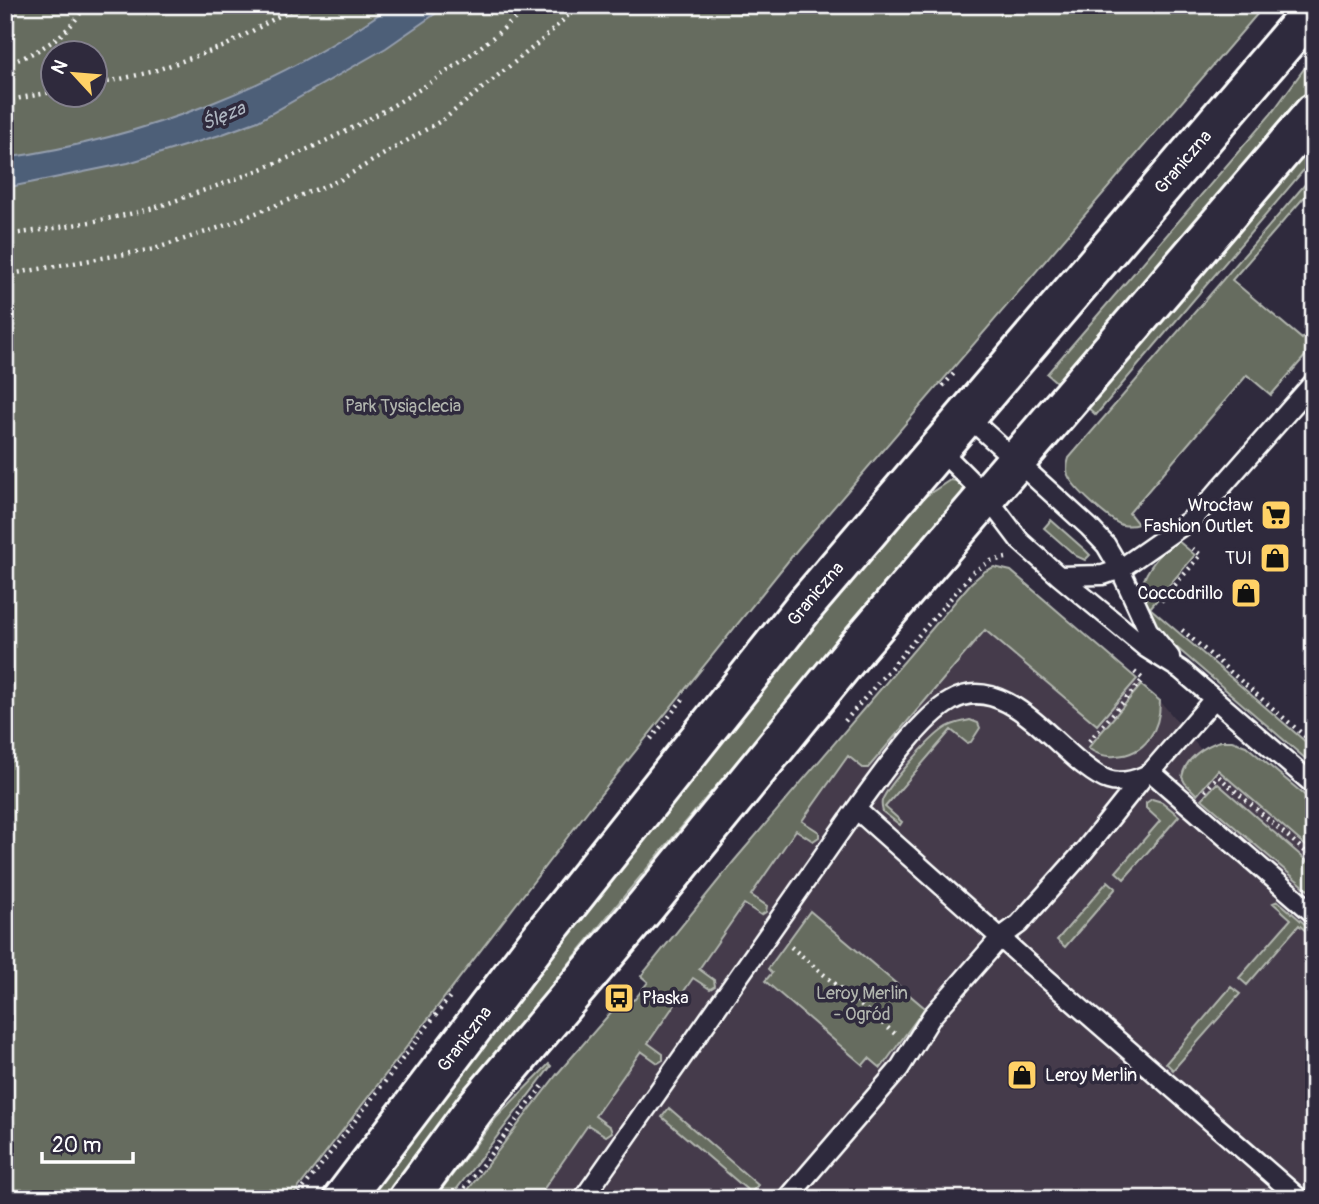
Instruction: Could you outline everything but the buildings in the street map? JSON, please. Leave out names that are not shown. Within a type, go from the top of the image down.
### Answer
[{"type":"main road","name":"Graniczna","points":[[343,1199],[540,939],[807,603],[1314,8]]},
{"type":"main road","points":[[408,1199],[476,1107],[646,906],[858,647],[1314,113]]},
{"type":"lane","points":[[1059,576],[1103,575],[1120,569],[1196,516],[1314,382]]},
{"type":"lane","points":[[967,416],[1106,545],[1148,630],[1181,670]]},
{"type":"lane","points":[[939,449],[986,496],[1020,541],[1059,576],[1146,648],[1181,670],[1314,785]]},
{"type":"lane","points":[[583,1199],[856,809],[892,761],[936,710],[961,696],[986,694],[1011,704],[1075,758],[1107,780],[1121,782],[1147,774]]},
{"type":"lane","points":[[787,1199],[899,1069],[932,1016],[1000,938],[1019,924],[1084,851],[1147,774],[1214,699]]},
{"type":"lane","points":[[1147,774],[1191,807],[1314,914]]},
{"type":"lane","points":[[856,809],[1300,1199]]},
{"type":"path","points":[[5,65],[46,47],[78,18],[85,5]]},
{"type":"path","points":[[108,82],[151,72],[225,46],[299,5]]},
{"type":"path","points":[[5,235],[79,225],[144,211],[254,172],[335,137],[395,104],[469,57],[530,5]]},
{"type":"path","points":[[5,275],[154,249],[218,228],[340,180],[444,119],[532,48],[579,5]]},
{"type":"path","points":[[5,101],[38,95]]},
{"type":"path","points":[[1156,608],[1201,555],[1172,531]]},
{"type":"path","points":[[841,725],[974,571],[991,561],[1004,560],[1020,541]]},
{"type":"path","points":[[1177,626],[1314,744]]},
{"type":"path","points":[[1075,758],[1143,679]]},
{"type":"path","points":[[1191,807],[1218,776],[1314,859]]},
{"type":"path","points":[[791,947],[912,1048]]},
{"type":"path","points":[[456,1199],[552,1073]]},
{"type":"shaded area","points":[[1007,570],[1160,701],[1218,770],[1314,853],[1314,1199],[556,1199],[543,1190],[589,1125],[610,1135],[610,1127],[595,1116],[641,1051],[658,1063],[663,1060],[647,1043],[693,978],[710,989],[715,986],[714,980],[699,969],[796,830],[813,841],[819,832],[802,821],[849,755]]},
{"type":"green space","name":"Park Tysiąclecia","points":[[5,5],[1265,5],[797,550],[589,809],[290,1199],[5,1199]]},
{"type":"green space","points":[[1314,55],[1314,88],[1061,386],[1047,374],[1271,114]]},
{"type":"green space","points":[[1314,140],[1314,158],[1096,415],[1086,406]]},
{"type":"green space","points":[[1314,174],[1314,186],[1232,280],[1302,339],[1314,326],[1314,346],[1271,395],[1247,375],[1129,513],[1138,524],[1126,526],[1116,522],[1092,503],[1071,481],[1067,471],[1069,458]]},
{"type":"green space","points":[[950,480],[963,485],[962,496],[596,931],[524,1019],[385,1199],[366,1199],[659,819],[797,647],[920,500]]},
{"type":"green space","points":[[1051,520],[1090,555],[1085,560],[1076,556],[1044,528]]},
{"type":"green space","points":[[1177,540],[1195,555],[1150,608],[1314,749],[1314,766],[1154,628],[1142,602],[1143,584],[1151,566]]},
{"type":"green space","points":[[994,567],[1011,571],[1137,679],[1097,725],[985,630],[868,768],[863,768],[848,756],[802,821],[819,832],[819,837],[813,841],[796,830],[751,895],[767,906],[766,912],[761,915],[744,904],[699,969],[714,980],[715,986],[710,989],[693,978],[648,1043],[663,1054],[663,1060],[658,1063],[641,1051],[595,1116],[610,1127],[612,1132],[606,1136],[588,1125],[543,1190],[556,1199],[461,1199],[558,1073],[626,995],[635,999],[648,982],[641,976],[734,861],[971,583]]},
{"type":"green space","points":[[1141,685],[1160,701],[1157,721],[1149,739],[1143,746],[1126,754],[1104,755],[1088,748]]},
{"type":"green space","points":[[970,720],[978,723],[980,728],[971,742],[967,743],[951,730],[885,807],[902,822],[900,825],[883,812],[882,802],[886,794],[920,752],[947,727]]},
{"type":"green space","points":[[1220,741],[1232,741],[1246,746],[1314,803],[1314,853],[1218,770],[1197,795],[1185,783],[1182,777],[1191,759]]},
{"type":"green space","points":[[1217,783],[1314,867],[1314,895],[1202,799]]},
{"type":"green space","points":[[1152,799],[1162,802],[1179,816],[1124,879],[1116,872],[1160,821],[1146,808],[1146,803]]},
{"type":"green space","points":[[1108,881],[1116,888],[1065,947],[1057,940]]},
{"type":"green space","points":[[1278,901],[1314,932],[1314,938],[1299,925],[1247,985],[1239,978],[1291,919],[1273,903]]},
{"type":"green space","name":"Leroy Merlin - Ogród","points":[[810,911],[925,1008],[881,1068],[869,1058],[863,1065],[765,981],[772,973],[768,969]]},
{"type":"green space","points":[[1231,987],[1240,994],[1173,1070],[1166,1063]]},
{"type":"green space","points":[[549,1064],[551,1066],[449,1199],[434,1199],[497,1117]]},
{"type":"green space","points":[[669,1108],[758,1185],[751,1193],[662,1117]]},
{"type":"water","name":"Ślęza","points":[[392,5],[448,5],[386,48],[258,121],[128,163],[5,188],[5,158],[108,137],[208,105],[303,61]]},
{"type":"place","name":"Wrocław Fashion Outlet","points":[[1276,515]]},
{"type":"place","name":"TUI","points":[[1275,558]]},
{"type":"place","name":"Coccodrillo","points":[[1246,593]]},
{"type":"place","name":"Płaska","points":[[619,998]]},
{"type":"place","name":"Leroy Merlin","points":[[1022,1075]]}]
